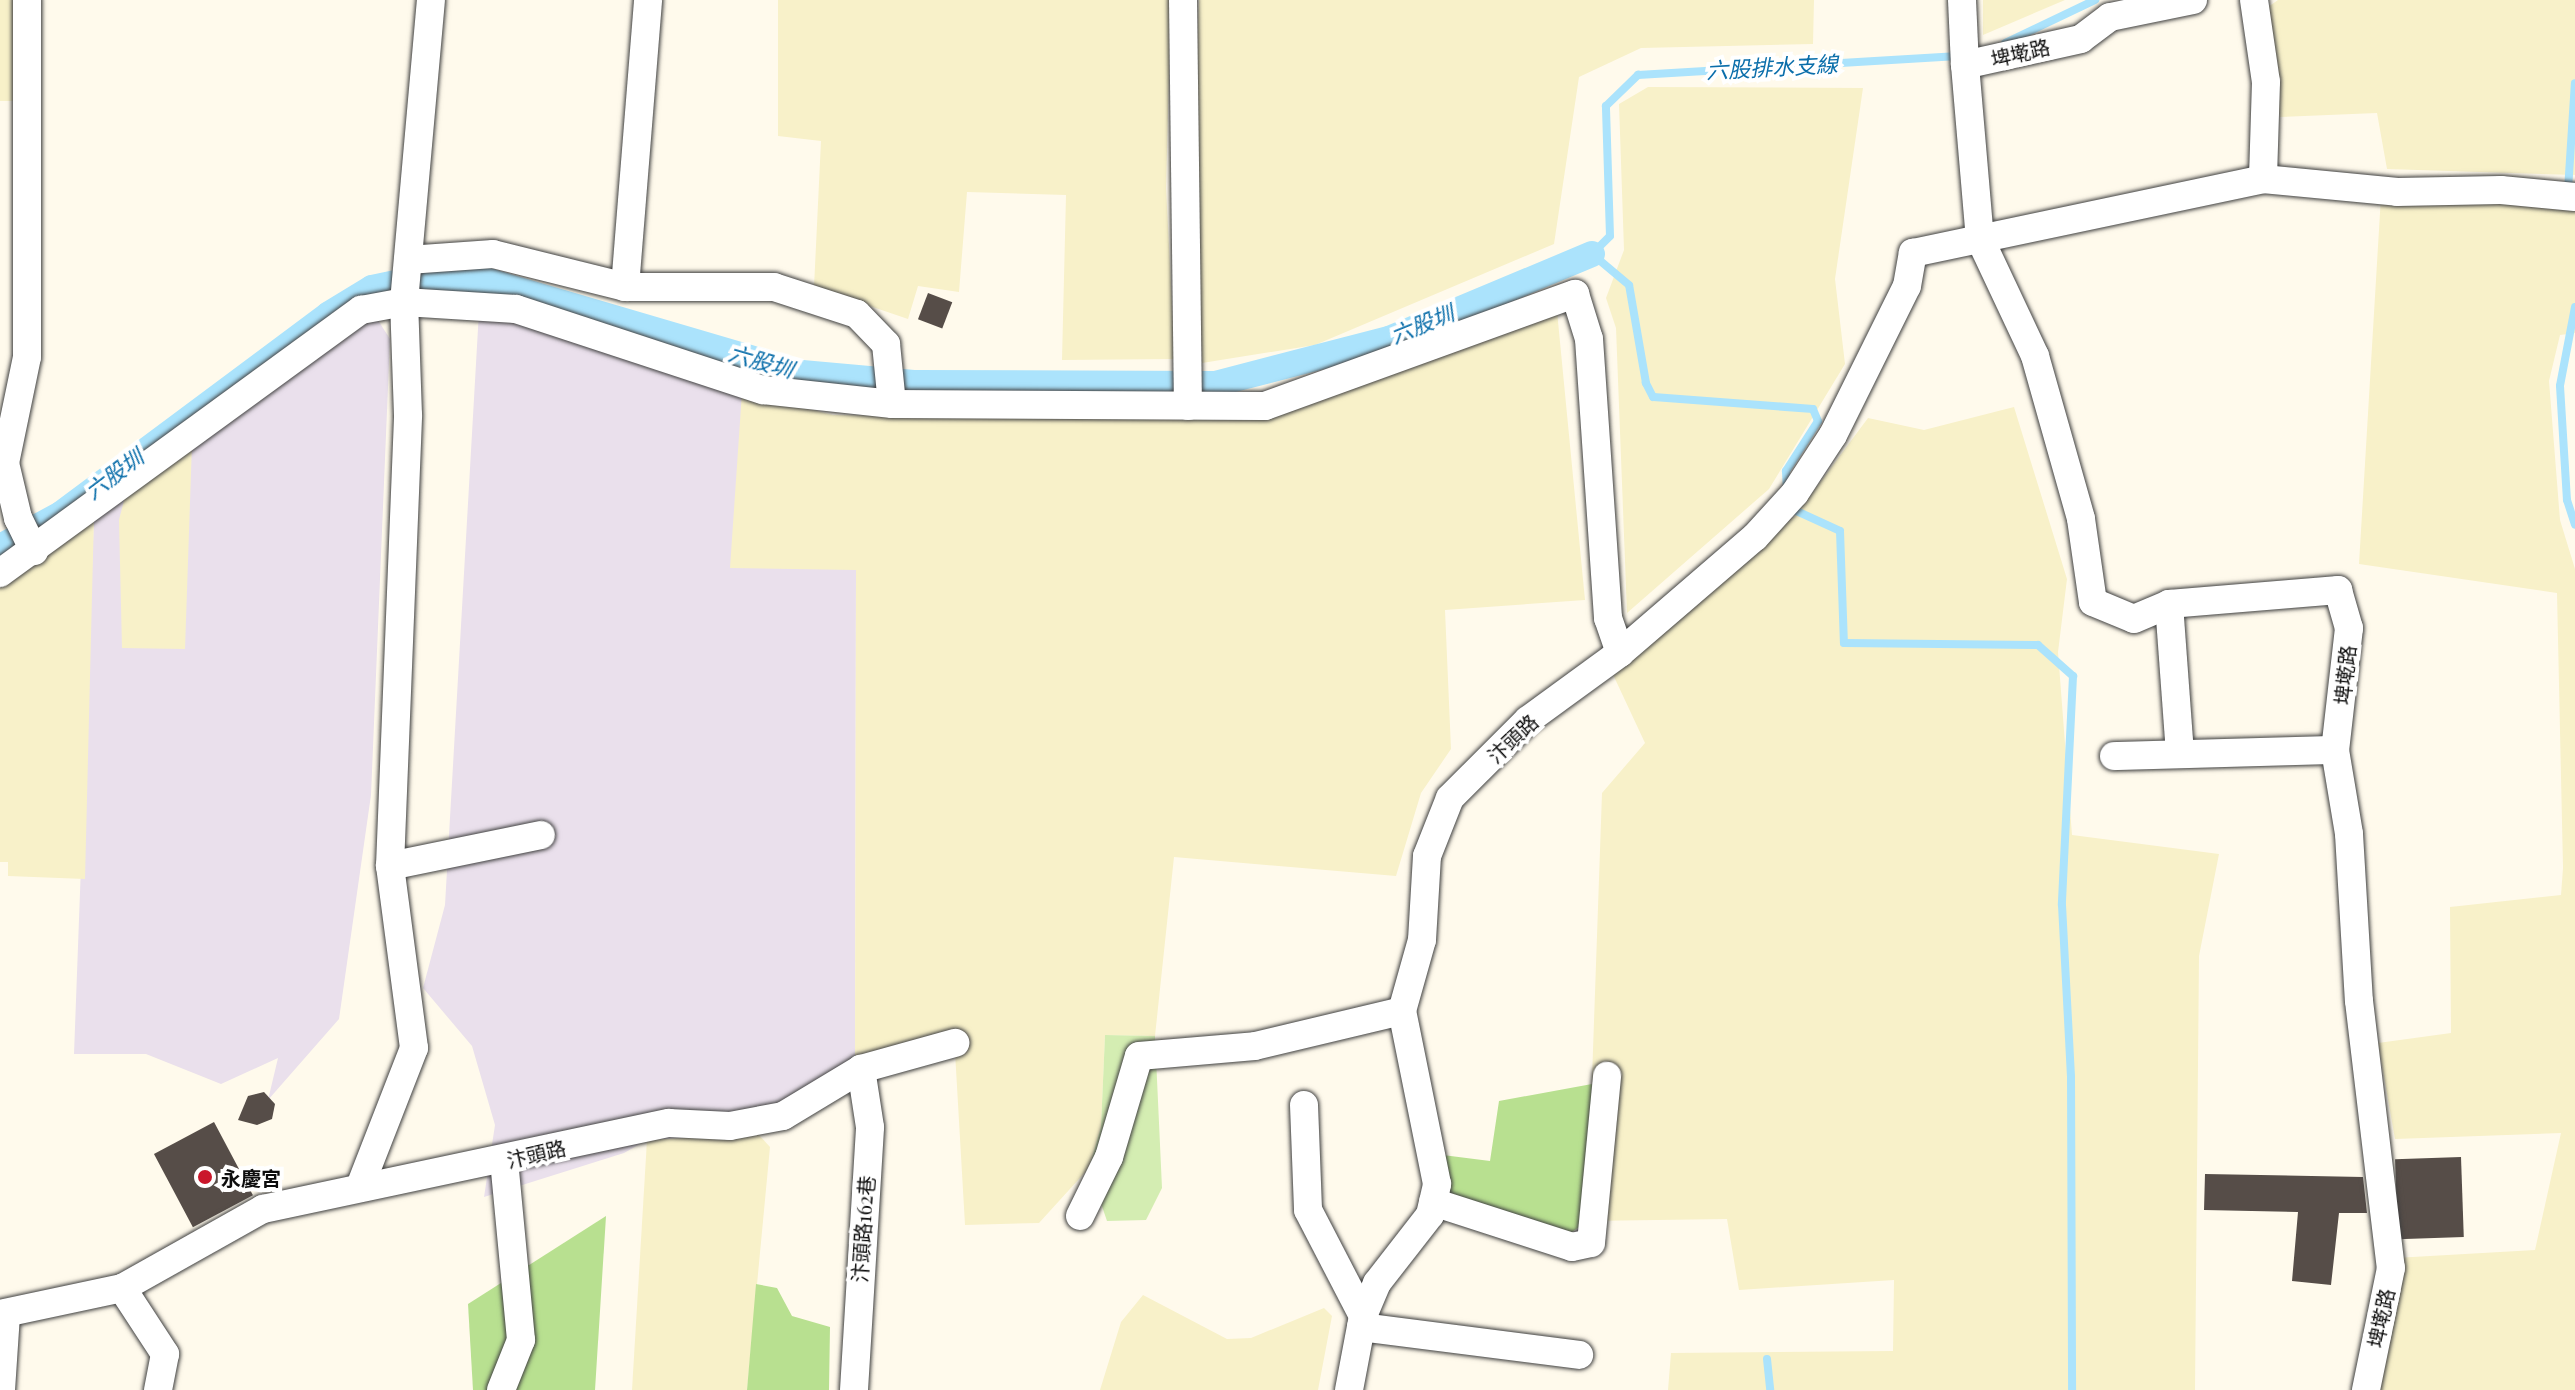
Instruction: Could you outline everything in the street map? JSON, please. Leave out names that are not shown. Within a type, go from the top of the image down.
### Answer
[{"type":"lane","points":[[27,0],[27,357],[5,463],[12,521],[33,550]]},
{"type":"lane","points":[[361,1184],[414,1048],[390,866],[408,415],[404,302],[431,0]]},
{"type":"lane","points":[[625,287],[648,0]]},
{"type":"lane","points":[[1183,0],[1186,389]]},
{"type":"lane","points":[[1962,0],[1965,65]]},
{"type":"lane","name":"埤墘路","points":[[2193,0],[2143,7],[2110,17],[2081,39],[1965,65],[1980,239],[2035,356],[2081,519],[2093,602],[2134,619],[2169,604],[2338,590],[2349,628],[2335,750],[2349,834],[2359,1001],[2391,1268],[2366,1390]]},
{"type":"lane","points":[[2254,0],[2266,82],[2263,179]]},
{"type":"lane","points":[[1980,239],[2263,179],[2397,192],[2501,190],[2575,197]]},
{"type":"lane","name":"汴頭路","points":[[1402,1011],[1422,940],[1427,856],[1450,798],[1528,720],[1620,653],[1788,501],[1833,435],[1907,286],[1913,253],[1980,239]]},
{"type":"lane","points":[[408,260],[493,254],[625,287],[774,287],[857,314],[886,344],[891,398]]},
{"type":"lane","points":[[0,573],[361,310],[404,302],[516,309],[763,390],[891,398],[1186,389],[1265,406],[1575,294],[1589,339],[1608,618],[1620,653]]},
{"type":"lane","points":[[2169,604],[2180,753]]},
{"type":"lane","points":[[2114,756],[2335,750]]},
{"type":"lane","points":[[390,866],[541,835]]},
{"type":"lane","points":[[1080,1216],[1109,1157],[1139,1056],[1255,1046],[1402,1011],[1422,1088],[1437,1184],[1433,1202],[1413,1241],[1377,1283],[1362,1321],[1349,1390]]},
{"type":"lane","name":"汴頭路","points":[[1,1390],[3,1314],[122,1288],[263,1209],[361,1184],[504,1161],[669,1123],[730,1126],[783,1116],[861,1069],[955,1043]]},
{"type":"lane","name":"汴頭路162巷","points":[[854,1390],[870,1127],[861,1069]]},
{"type":"lane","points":[[1433,1202],[1572,1247],[1591,1243],[1607,1076]]},
{"type":"lane","points":[[1304,1105],[1308,1210],[1362,1321]]},
{"type":"lane","points":[[501,1390],[521,1340],[504,1161]]},
{"type":"lane","points":[[122,1288],[165,1354],[158,1390]]},
{"type":"lane","points":[[1362,1321],[1579,1355]]},
{"type":"shaded area","points":[[0,0],[16,0],[16,101],[0,101]]},
{"type":"shaded area","points":[[778,0],[1171,0],[1166,188],[1175,359],[1062,360],[1066,195],[967,192],[959,292],[918,286],[908,319],[814,287],[821,141],[778,136]]},
{"type":"shaded area","points":[[1199,0],[1814,0],[1813,44],[1641,48],[1579,77],[1554,244],[1315,345],[1202,363],[1192,152]]},
{"type":"shaded area","points":[[1983,0],[2065,0],[1983,35]]},
{"type":"shaded area","points":[[2278,0],[2575,0],[2575,175],[2387,169],[2377,113],[2280,117],[2265,9]]},
{"type":"shaded area","points":[[1648,87],[1863,88],[1835,279],[1845,364],[1769,489],[1627,613],[1616,328],[1606,298],[1624,250],[1619,104]]},
{"type":"shaded area","points":[[2381,196],[2575,202],[2575,333],[2560,335],[2549,381],[2560,520],[2575,569],[2575,1390],[2373,1390],[2395,1258],[2535,1250],[2561,1133],[2395,1139],[2378,1043],[2451,1033],[2450,907],[2561,895],[2563,868],[2557,593],[2359,564]]},
{"type":"shaded area","points":[[352,310],[376,317],[390,339],[371,795],[339,1019],[268,1100],[278,1058],[221,1084],[146,1054],[74,1054],[94,515]]},
{"type":"shaded area","points":[[479,311],[742,392],[856,570],[855,1063],[758,1134],[647,1140],[624,1153],[484,1197],[495,1125],[472,1046],[423,988],[445,905]]},
{"type":"shaded area","points":[[1557,311],[1585,600],[1445,610],[1451,749],[1421,793],[1396,876],[1174,857],[1155,1036],[1105,1035],[1101,1127],[1089,1168],[1039,1223],[965,1225],[955,1052],[855,1063],[856,570],[730,568],[742,392],[833,415],[1214,419]]},
{"type":"shaded area","points":[[2014,407],[2067,579],[2058,652],[2072,835],[2219,854],[2199,956],[2195,1390],[1668,1390],[1671,1353],[1893,1351],[1894,1280],[1739,1290],[1727,1219],[1587,1221],[1602,793],[1645,743],[1602,651],[1795,516],[1868,418],[1924,430]]},
{"type":"shaded area","points":[[192,443],[185,649],[122,648],[119,520],[128,485]]},
{"type":"shaded area","points":[[94,515],[85,879],[8,876],[8,862],[0,862],[0,588]]},
{"type":"shaded area","points":[[758,1134],[770,1147],[747,1390],[632,1390],[647,1140]]},
{"type":"shaded area","points":[[1143,1295],[1227,1339],[1251,1338],[1324,1308],[1332,1316],[1318,1390],[1100,1390],[1121,1322]]},
{"type":"green space","points":[[1105,1035],[1155,1036],[1162,1188],[1146,1220],[1107,1221],[1089,1168],[1101,1127]]},
{"type":"green space","points":[[1592,1084],[1587,1221],[1557,1243],[1429,1210],[1427,1153],[1490,1161],[1499,1101]]},
{"type":"green space","points":[[606,1216],[595,1390],[473,1390],[468,1304]]},
{"type":"green space","points":[[756,1284],[777,1288],[792,1316],[830,1327],[829,1390],[747,1390]]},
{"type":"building","points":[[928,293],[952,302],[942,328],[918,319]]},
{"type":"building","points":[[264,1092],[275,1104],[272,1119],[257,1125],[238,1120],[248,1096]]},
{"type":"building","name":"永慶宮","points":[[214,1122],[253,1195],[193,1227],[154,1154]]},
{"type":"building","points":[[2461,1157],[2464,1237],[2398,1239],[2395,1159]]},
{"type":"building","points":[[2205,1174],[2363,1177],[2367,1213],[2339,1213],[2331,1285],[2292,1281],[2298,1212],[2204,1210]]},
{"type":"waterway","name":"六股排水支線","points":[[2005,43],[2095,0]]},
{"type":"waterway","name":"六股排水支線","points":[[1787,491],[1786,471],[1818,421],[1813,409],[1653,397],[1646,383],[1629,285],[1592,254],[1610,236],[1606,106],[1638,75],[1958,56]]},
{"type":"waterway","points":[[2568,190],[2575,83]]},
{"type":"waterway","name":"六股圳","points":[[0,547],[61,514],[329,314],[372,288],[411,280],[485,280],[802,373],[914,383],[1215,384],[1389,339],[1592,254]]},
{"type":"waterway","points":[[2575,307],[2560,386],[2567,500],[2575,525]]},
{"type":"waterway","points":[[1790,508],[1840,531],[1844,643],[2038,645],[2073,676],[2062,905],[2071,1077],[2072,1390]]},
{"type":"waterway","points":[[1767,1359],[1770,1390]]},
{"type":"place","name":"永慶宮","points":[[205,1177]]}]
